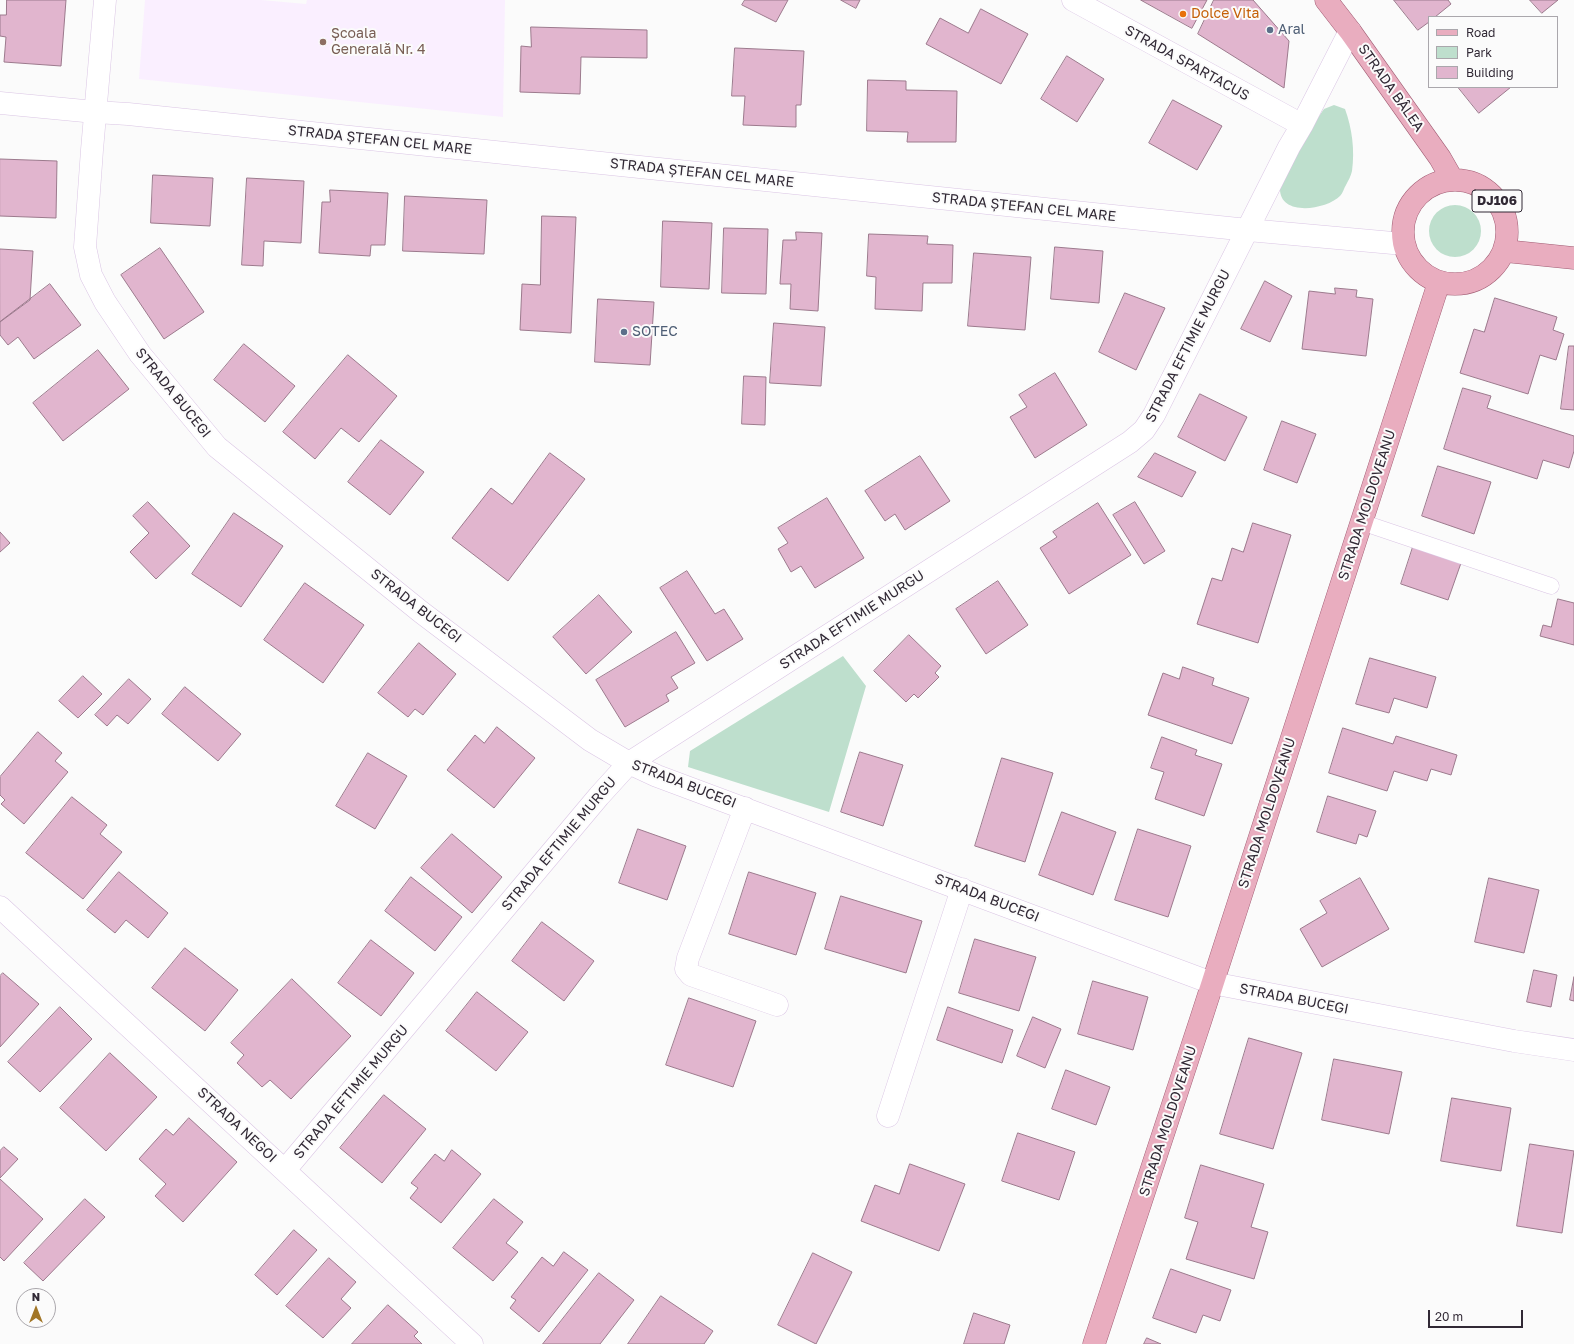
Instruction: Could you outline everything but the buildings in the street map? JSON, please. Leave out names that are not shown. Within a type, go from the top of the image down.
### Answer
[{"type":"main road","name":"STRADA BÂLEA","points":[[1326,0],[1350,31],[1440,158],[1452,179]]},
{"type":"main road","name":"DJ106","points":[[1452,179],[1472,182],[1490,192],[1503,208],[1508,230],[1505,251],[1495,267],[1479,279],[1460,284],[1439,282],[1421,272],[1408,255],[1404,244],[1403,230],[1406,215],[1416,197],[1432,185],[1452,179]]},
{"type":"main road","points":[[1505,251],[1574,258]]},
{"type":"main road","name":"STRADA MOLDOVEANU","points":[[1094,1344],[1439,282]]},
{"type":"street","name":"STRADA BUCEGI","points":[[105,0],[85,247],[91,275],[105,302],[140,354],[217,447],[421,612],[590,740],[629,763],[657,776],[962,888],[1212,983],[1506,1039],[1574,1050]]},
{"type":"street","name":"STRADA SPARTACUS","points":[[1073,0],[1302,125]]},
{"type":"street","name":"STRADA EFTIMIE MURGU","points":[[285,1170],[599,796],[629,763],[1123,447],[1144,430],[1154,415],[1289,147],[1302,125],[1350,31]]},
{"type":"street","name":"STRADA ȘTEFAN CEL MARE","points":[[0,103],[136,115],[1248,230],[1404,244]]},
{"type":"street","points":[[745,808],[688,958],[686,969],[691,975],[777,1005]]},
{"type":"street","points":[[888,1116],[962,888]]},
{"type":"street","name":"STRADA NEGOI","points":[[0,907],[472,1344]]},
{"type":"lane","points":[[1361,522],[1551,586]]},
{"type":"shaded area","name":"Școala Generală Nr. 4","points":[[145,0],[261,0],[306,4],[307,0],[505,0],[503,117],[139,79]]},
{"type":"green space","points":[[1334,105],[1345,109],[1349,124],[1353,147],[1351,175],[1341,195],[1333,201],[1325,205],[1315,207],[1295,207],[1287,203],[1282,197],[1280,188],[1281,179],[1290,158],[1324,109]]},
{"type":"green space","points":[[1450,205],[1460,205],[1474,212],[1481,226],[1481,236],[1474,250],[1460,257],[1450,257],[1440,253],[1433,246],[1429,236],[1429,226],[1433,216],[1440,209]]},
{"type":"green space","points":[[843,656],[866,686],[829,812],[688,767],[690,751]]},
{"type":"place","name":"Dolce Vita","points":[[1183,14]]},
{"type":"place","name":"Aral","points":[[1270,30]]},
{"type":"place","name":"Școala Generală Nr. 4","points":[[323,42]]},
{"type":"place","name":"SOTEC","points":[[624,332]]}]
